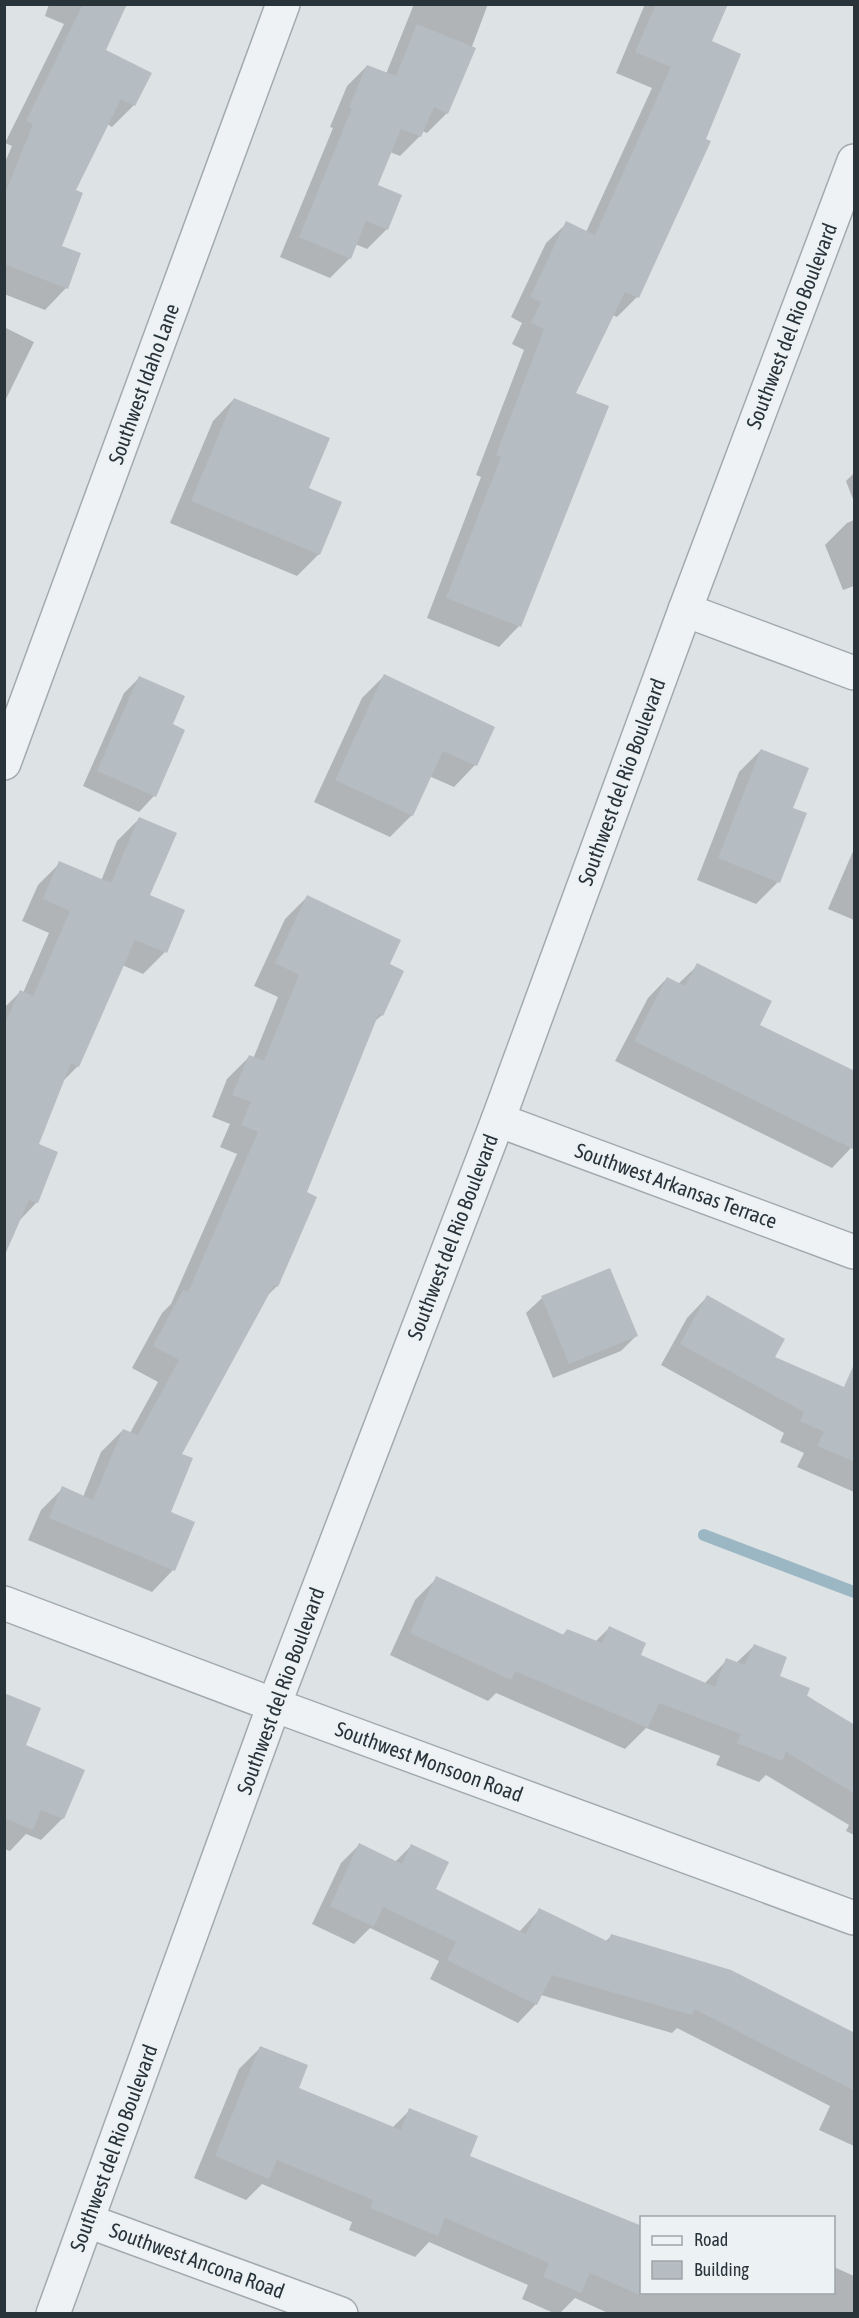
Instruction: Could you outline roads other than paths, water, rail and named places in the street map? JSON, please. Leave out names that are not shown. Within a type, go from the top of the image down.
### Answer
[{"type":"street","name":"Southwest Idaho Lane","points":[[4,763],[283,4]]},
{"type":"street","name":"Southwest del Rio Boulevard","points":[[52,2313],[88,2221],[274,1705],[498,1120],[685,610],[855,161]]},
{"type":"street","points":[[685,610],[855,673]]},
{"type":"street","name":"Southwest Arkansas Terrace","points":[[498,1120],[855,1252]]},
{"type":"street","name":"Southwest Monsoon Road","points":[[4,1603],[274,1705],[855,1918]]},
{"type":"street","name":"Southwest Ancona Road","points":[[88,2221],[340,2313]]},
{"type":"waterway","points":[[704,1535],[854,1592]]}]
